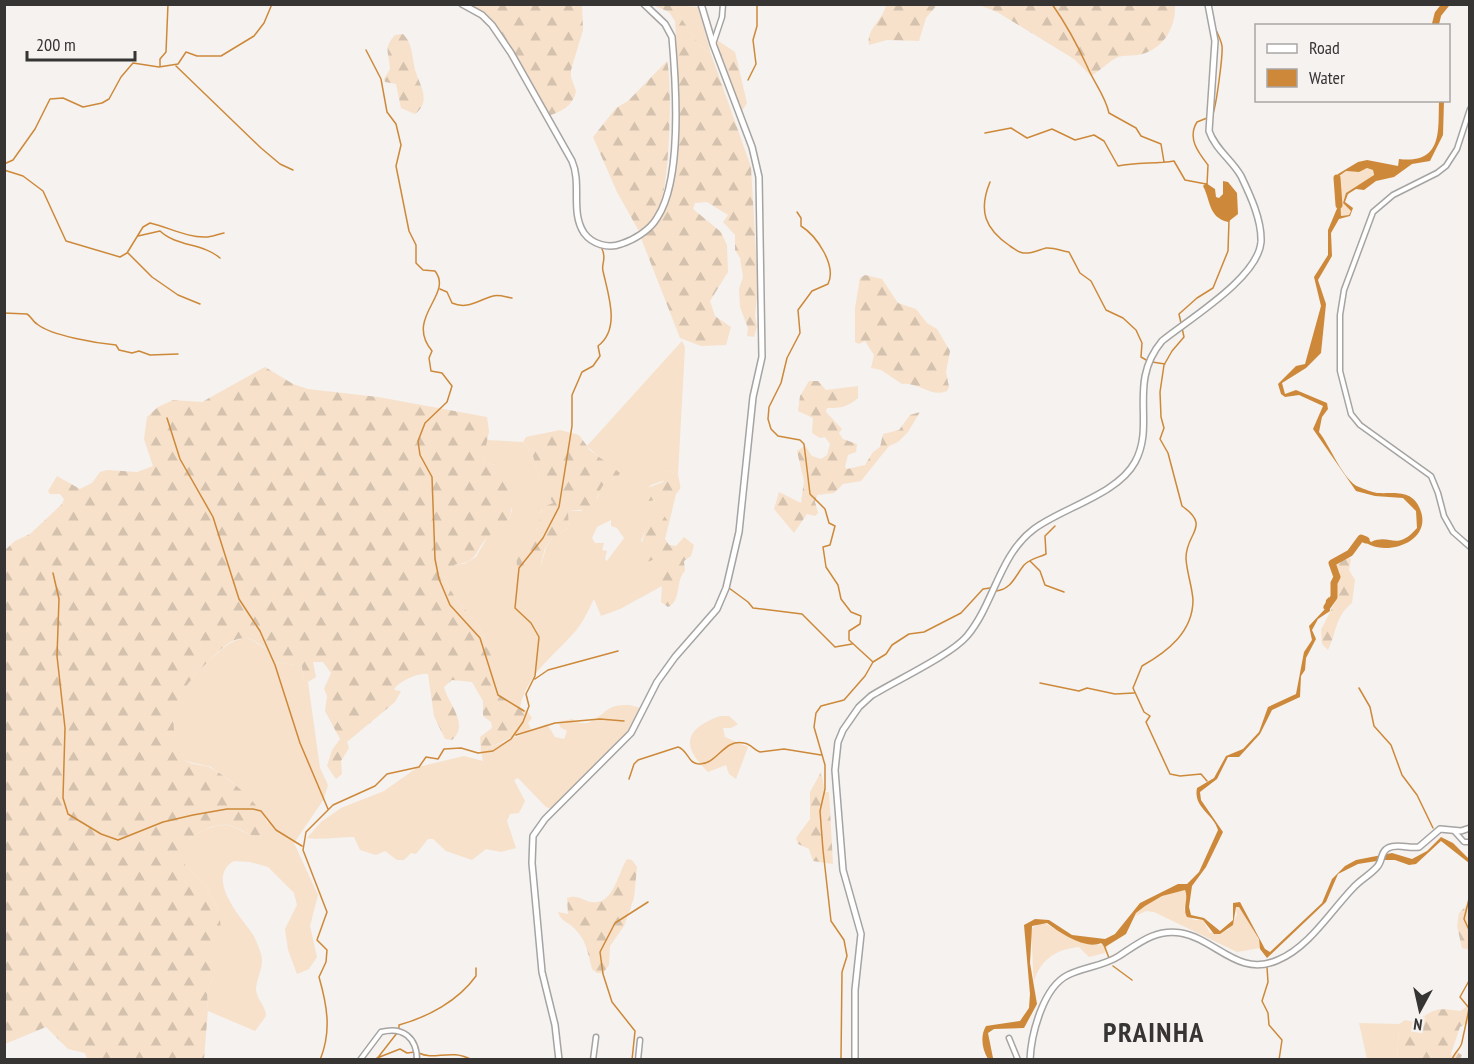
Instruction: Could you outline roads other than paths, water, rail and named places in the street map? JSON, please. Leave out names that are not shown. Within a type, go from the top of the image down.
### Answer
[{"type":"street","points":[[462,4],[482,15],[492,25],[511,53],[572,161],[578,181],[578,221],[581,228],[590,240],[613,246],[640,235],[657,219],[663,207],[674,160],[672,37],[665,24],[644,4]]},
{"type":"street","points":[[559,1059],[541,963],[532,863],[533,837],[546,819],[631,733],[657,682],[675,657],[715,614],[726,588],[739,532],[753,397],[762,357],[760,196],[752,147],[713,44],[701,4]]},
{"type":"street","points":[[713,44],[722,17],[723,4]]},
{"type":"street","points":[[855,1059],[855,990],[861,934],[843,870],[835,770],[838,742],[843,730],[859,707],[871,696],[965,638],[1024,537],[1040,525],[1111,486],[1131,469],[1142,444],[1142,385],[1152,355],[1162,341],[1245,274],[1258,254],[1260,231],[1247,189],[1238,171],[1214,142],[1209,131],[1215,41],[1208,4]]},
{"type":"street","points":[[1470,110],[1457,149],[1446,166],[1437,174],[1393,195],[1376,208],[1345,288],[1340,332],[1340,371],[1351,414],[1368,431],[1431,476],[1444,516],[1453,532],[1470,547]]},
{"type":"street","points":[[1030,1059],[1034,1030],[1049,994],[1064,977],[1108,962],[1144,938],[1164,933],[1182,933],[1197,938],[1231,959],[1249,965],[1280,960],[1311,935],[1355,885],[1381,862],[1382,854],[1394,846],[1419,847],[1436,830],[1470,828]]},
{"type":"street","points":[[1454,830],[1464,842],[1470,842]]},
{"type":"street","points":[[360,1059],[381,1032],[394,1030],[404,1032],[412,1039],[417,1048],[417,1059]]},
{"type":"street","points":[[593,1059],[596,1037]]},
{"type":"street","points":[[1009,1038],[1018,1059]]},
{"type":"street","points":[[638,1059],[640,1040]]},
{"type":"water","points":[[1439,102],[1444,102],[1443,135],[1430,161],[1412,164],[1394,177],[1376,181],[1364,190],[1356,189],[1348,194],[1345,202],[1353,208],[1350,216],[1339,219],[1331,233],[1332,256],[1318,280],[1326,304],[1321,353],[1306,368],[1282,383],[1285,394],[1296,390],[1327,403],[1328,409],[1322,417],[1319,432],[1341,470],[1313,429],[1323,406],[1299,395],[1285,397],[1281,394],[1278,384],[1296,366],[1305,364],[1321,306],[1314,277],[1328,255],[1328,230],[1338,206],[1335,185],[1338,174],[1358,162],[1367,160],[1398,166],[1399,159],[1413,159],[1431,151],[1438,134]],"holes":[[[1367,168],[1373,170],[1374,175],[1346,193],[1343,203],[1351,211],[1349,215],[1341,216],[1339,176],[1346,171],[1359,172]]]},
{"type":"water","points":[[1223,181],[1228,182],[1237,193],[1238,214],[1228,222],[1213,212],[1203,186],[1206,183],[1215,189],[1216,197],[1219,198],[1223,194]]},
{"type":"water","points":[[1343,472],[1353,484],[1361,488],[1377,493],[1407,495],[1417,503],[1420,509],[1422,521],[1419,532],[1412,540],[1390,548],[1368,544],[1360,537],[1365,536],[1371,542],[1384,539],[1398,541],[1410,535],[1417,528],[1416,511],[1403,498],[1375,496],[1356,491]]},
{"type":"water","points":[[1329,597],[1330,611],[1318,619],[1312,630],[1316,639],[1306,658],[1305,670],[1301,676],[1300,697],[1272,710],[1260,734],[1239,757],[1228,757],[1217,779],[1200,792],[1201,800],[1223,832],[1206,867],[1192,886],[1189,907],[1191,915],[1204,918],[1220,931],[1233,920],[1233,903],[1240,902],[1265,949],[1270,952],[1322,903],[1332,879],[1345,866],[1356,860],[1392,853],[1412,859],[1427,851],[1441,837],[1453,843],[1469,859],[1469,863],[1441,841],[1416,864],[1409,865],[1395,860],[1383,860],[1358,864],[1338,874],[1326,902],[1267,958],[1260,949],[1259,939],[1239,907],[1236,907],[1233,925],[1220,934],[1214,934],[1203,920],[1187,917],[1185,890],[1162,896],[1145,906],[1136,913],[1126,934],[1105,947],[1101,943],[1088,944],[1073,939],[1047,923],[1032,926],[1030,963],[1037,1004],[1024,1028],[994,1029],[988,1033],[993,1058],[997,1059],[988,1059],[982,1042],[986,1026],[1020,1021],[1029,1008],[1030,994],[1024,925],[1035,919],[1049,920],[1072,935],[1105,939],[1115,934],[1140,903],[1178,884],[1187,884],[1199,872],[1218,830],[1198,801],[1197,788],[1214,778],[1226,756],[1243,749],[1259,732],[1268,707],[1296,694],[1304,652],[1312,640],[1309,626],[1325,609],[1326,600]]},
{"type":"waterway","points":[[160,66],[160,59],[166,52],[168,4]]},
{"type":"waterway","points":[[4,164],[13,160],[35,129],[50,99],[63,98],[83,107],[102,103],[109,99],[121,77],[133,63],[159,67],[178,64],[186,52],[197,56],[221,56],[254,36],[264,23],[272,4]]},
{"type":"waterway","points":[[748,80],[756,64],[753,40],[757,26],[757,4]]},
{"type":"waterway","points":[[1052,4],[1075,42],[1109,113],[1136,128],[1141,136],[1161,144],[1164,162]]},
{"type":"waterway","points":[[1436,24],[1438,14],[1446,4]]},
{"type":"waterway","points":[[1212,116],[1222,51],[1215,28]]},
{"type":"waterway","points":[[366,50],[381,79],[387,112],[396,124],[401,145],[396,166],[409,231],[416,245],[416,263],[423,270],[435,271],[439,280],[439,289],[423,328],[425,339],[432,351],[429,358],[431,371],[442,373],[452,386],[447,402],[425,423],[418,441],[420,455],[432,477],[435,559],[439,579],[450,605],[480,638],[498,695],[524,711]]},
{"type":"waterway","points":[[176,66],[261,148],[280,164],[293,170]]},
{"type":"waterway","points":[[1207,118],[1197,122],[1193,139],[1197,150],[1208,165],[1207,185]]},
{"type":"waterway","points":[[985,133],[1011,128],[1027,138],[1052,129],[1075,140],[1094,135],[1104,141],[1118,166],[1174,161],[1185,180],[1206,184]]},
{"type":"waterway","points":[[4,170],[23,176],[43,191],[66,241],[120,257],[127,253],[143,227],[150,223],[199,237],[224,233]]},
{"type":"waterway","points":[[1337,178],[1339,205]]},
{"type":"waterway","points":[[990,182],[986,192],[984,211],[990,226],[1001,240],[1021,253],[1046,248],[1069,252],[1080,273],[1091,281],[1106,310],[1123,318],[1136,330],[1142,343],[1141,357],[1148,361]]},
{"type":"waterway","points":[[797,212],[801,218],[801,226],[824,252],[828,260],[830,277],[828,284],[812,291],[798,310],[800,333],[787,358],[781,383],[769,407],[768,419],[771,429],[778,436],[800,440],[804,444],[810,494],[825,509],[829,523],[835,526],[830,545],[823,547],[826,567],[838,585],[841,599],[851,612],[861,616],[860,624],[849,631],[849,640],[873,662]]},
{"type":"waterway","points":[[1207,781],[1201,774],[1180,776],[1170,774],[1146,722],[1150,716],[1144,712],[1133,688],[1142,666],[1177,640],[1189,622],[1192,611],[1193,600],[1186,559],[1196,525],[1191,513],[1182,506],[1168,453],[1160,439],[1164,428],[1160,392],[1164,365],[1184,337],[1179,314],[1213,288],[1228,251],[1229,220]]},
{"type":"waterway","points":[[138,236],[160,231],[174,240],[206,250],[220,258]]},
{"type":"waterway","points":[[320,1060],[326,1039],[327,1018],[319,977],[326,962],[327,950],[317,940],[327,912],[303,850],[306,832],[333,805],[375,786],[387,774],[419,767],[426,757],[438,759],[444,749],[461,748],[478,753],[493,751],[511,739],[523,722],[529,706],[526,694],[535,676],[539,637],[531,623],[515,608],[519,568],[543,538],[559,507],[572,426],[572,395],[582,372],[593,366],[600,356],[598,346],[605,339],[609,330],[611,311],[602,249]]},
{"type":"waterway","points":[[128,253],[152,277],[178,295],[200,304]]},
{"type":"waterway","points":[[440,289],[447,292],[452,303],[458,305],[468,305],[495,295],[512,298]]},
{"type":"waterway","points":[[4,313],[27,314],[37,324],[53,332],[86,341],[116,345],[119,350],[132,353],[139,351],[150,355],[178,354]]},
{"type":"waterway","points":[[1152,362],[1165,364]]},
{"type":"waterway","points":[[167,418],[180,459],[213,517],[239,599],[260,631],[275,665],[300,743],[328,809]]},
{"type":"waterway","points":[[996,591],[1010,585],[1024,565],[1032,559],[1046,554],[1045,536],[1055,526]]},
{"type":"waterway","points":[[1327,607],[1334,597],[1334,583],[1337,577],[1332,563],[1350,553],[1361,538],[1366,540]]},
{"type":"waterway","points":[[1030,561],[1040,571],[1045,585],[1064,592]]},
{"type":"waterway","points":[[53,573],[59,599],[57,656],[65,728],[63,798],[68,814],[101,834],[118,840],[163,822],[193,815],[227,809],[253,809],[261,811],[276,830],[302,846]]},
{"type":"waterway","points":[[729,588],[753,608],[802,614],[835,647],[852,644]]},
{"type":"waterway","points":[[841,1060],[842,972],[847,956],[844,940],[831,921],[820,811],[825,789],[825,765],[814,727],[816,713],[821,706],[844,700],[865,676],[873,662],[886,654],[892,645],[909,634],[924,632],[961,613],[983,589],[990,588]]},
{"type":"waterway","points":[[535,679],[548,670],[618,651]]},
{"type":"waterway","points":[[1040,683],[1079,691],[1087,688],[1115,694],[1134,693]]},
{"type":"waterway","points":[[1359,688],[1370,707],[1374,726],[1391,745],[1402,775],[1417,795],[1433,828]]},
{"type":"waterway","points":[[516,735],[555,723],[600,719],[624,721]]},
{"type":"waterway","points":[[629,779],[634,764],[638,760],[678,747],[692,762],[699,764],[711,760],[731,744],[737,743],[746,744],[760,752],[784,749],[821,755]]},
{"type":"waterway","points":[[1470,895],[1464,919],[1470,932]]},
{"type":"waterway","points":[[632,1060],[635,1031],[612,1002],[603,974],[600,952],[615,923],[648,902]]},
{"type":"waterway","points":[[1104,945],[1109,958]]},
{"type":"waterway","points":[[1113,966],[1132,980]]},
{"type":"waterway","points":[[1267,967],[1268,982],[1262,1001],[1268,1013],[1269,1025],[1282,1040],[1279,1060]]},
{"type":"waterway","points":[[399,1028],[399,1025],[442,1007],[460,993],[476,976],[476,968]]},
{"type":"waterway","points":[[1452,1060],[1462,1042],[1469,1008],[1460,997],[1470,979]]},
{"type":"waterway","points":[[376,1060],[397,1033]]},
{"type":"waterway","points":[[377,1058],[400,1049],[407,1053],[415,1052]]},
{"type":"waterway","points":[[419,1053],[431,1056],[457,1055],[472,1060]]},
{"type":"district","name":"PRAINHA","points":[[1154,1032]]}]
